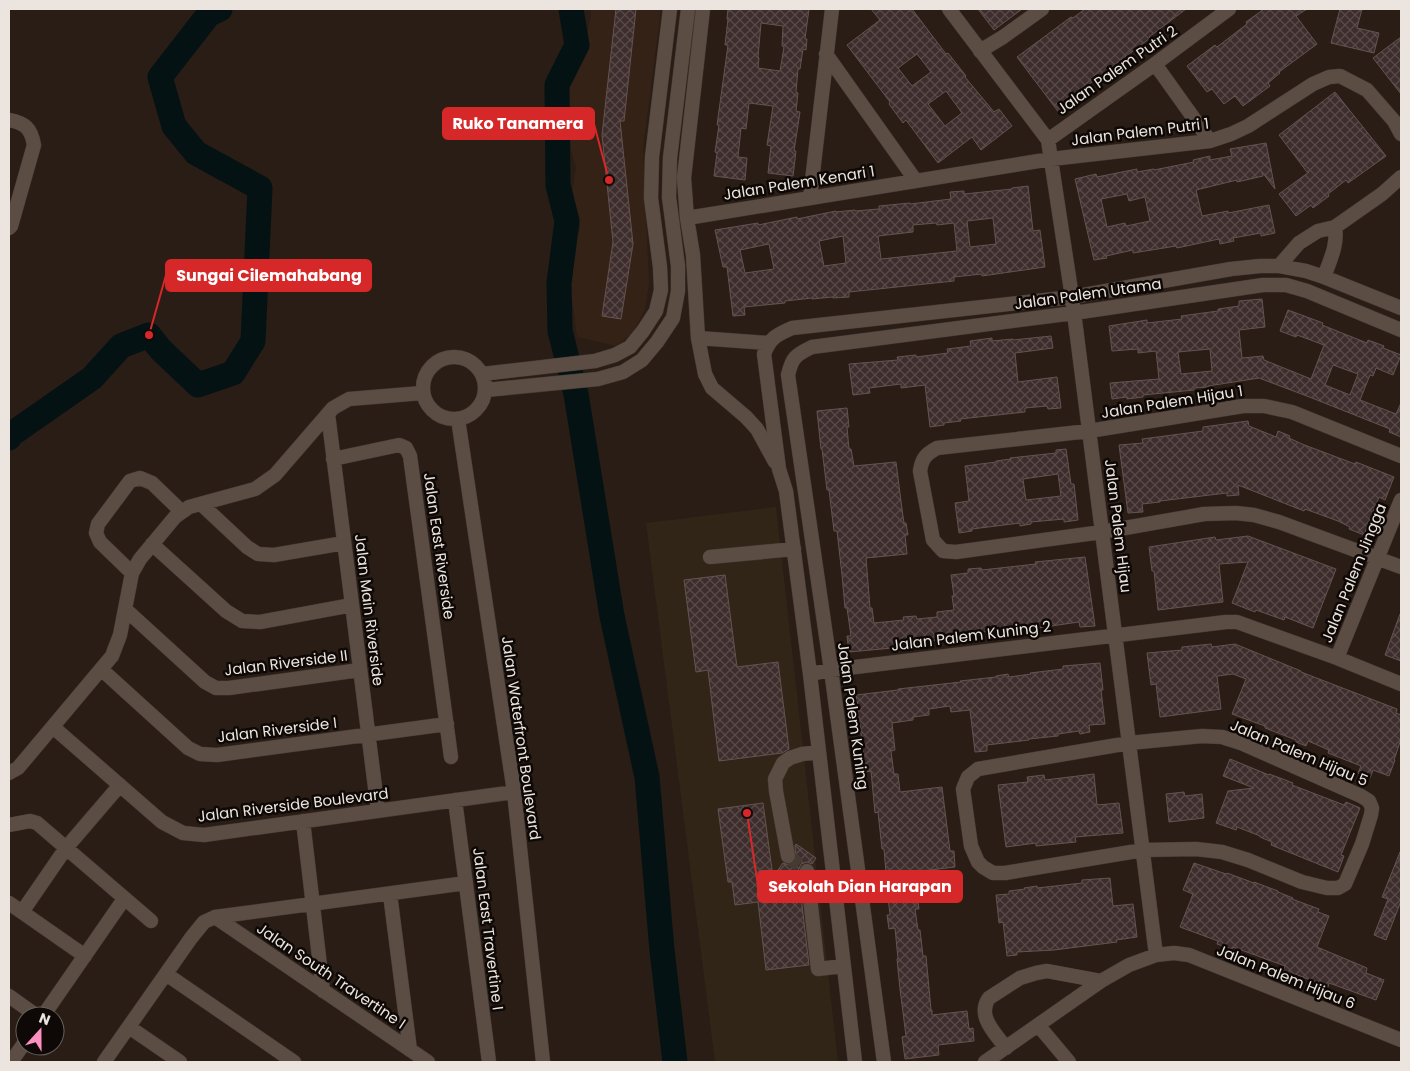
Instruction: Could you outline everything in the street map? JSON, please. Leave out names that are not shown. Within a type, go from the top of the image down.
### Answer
[{"type":"street","points":[[482,374],[595,361],[615,355],[630,347],[656,311],[661,290],[651,198],[652,157],[670,9]]},
{"type":"street","points":[[486,390],[598,379],[623,372],[642,360],[673,318],[678,291],[678,266],[669,197],[670,158],[688,9]]},
{"type":"street","points":[[703,9],[684,178],[687,218],[693,255],[698,338],[705,374],[712,388],[757,428],[779,469]]},
{"type":"street","points":[[810,198],[832,9]]},
{"type":"street","points":[[949,9],[1048,140]]},
{"type":"street","points":[[980,51],[1042,9]]},
{"type":"street","name":"Jalan Palem Putri 2","points":[[1048,140],[1156,64],[1229,9]]},
{"type":"street","points":[[826,54],[916,181]]},
{"type":"street","points":[[1156,64],[1210,141]]},
{"type":"street","name":"Jalan Palem Putri 1","points":[[1051,159],[1210,141],[1248,126],[1314,84],[1329,77],[1340,76],[1367,90],[1394,121],[1401,134]]},
{"type":"street","points":[[9,120],[25,125],[33,136],[34,145],[10,227]]},
{"type":"street","name":"Jalan Palem Hijau","points":[[1048,140],[1072,297],[1156,955]]},
{"type":"street","name":"Jalan Palem Kenari 1","points":[[687,218],[1051,159]]},
{"type":"street","points":[[1279,266],[1299,243],[1318,231],[1335,227],[1382,194],[1401,177]]},
{"type":"street","points":[[1324,276],[1336,243],[1335,227]]},
{"type":"street","name":"Jalan Palem Utama","points":[[772,339],[792,328],[1072,297],[1239,268],[1279,266],[1324,276],[1401,308]]},
{"type":"street","name":"Jalan Palem Utama","points":[[788,376],[791,362],[798,354],[812,347],[1074,313],[1263,285],[1279,284],[1317,295],[1401,330]]},
{"type":"street","points":[[698,338],[772,339],[764,354],[779,469],[786,491],[794,549],[855,1062]]},
{"type":"street","points":[[453,356],[465,358],[476,364],[482,374],[486,390],[483,400],[477,409],[468,416],[458,419],[446,418],[435,413],[427,404],[422,393],[423,379],[429,368],[440,359],[453,356]]},
{"type":"street","name":"Jalan Palem Kuning","points":[[788,376],[831,670],[884,1062]]},
{"type":"street","points":[[9,773],[18,768],[112,656],[120,635],[132,573],[140,559],[175,517],[189,507],[254,489],[275,475],[333,408],[349,399],[422,393]]},
{"type":"street","name":"Jalan Palem Hijau 1","points":[[1102,532],[956,552],[943,551],[932,540],[920,471],[922,460],[928,453],[937,448],[1089,431],[1243,406],[1264,406],[1292,412],[1401,456]]},
{"type":"street","name":"Jalan Main Riverside","points":[[328,414],[378,811]]},
{"type":"street","name":"Jalan Waterfront Boulevard","points":[[458,419],[514,792],[543,1062]]},
{"type":"street","name":"Jalan East Riverside","points":[[333,459],[398,445],[406,448],[410,456],[451,757]]},
{"type":"street","points":[[132,573],[100,542],[96,533],[98,524],[130,481],[140,478],[152,483],[182,512]]},
{"type":"street","name":"Jalan Palem Jingga","points":[[1337,658],[1401,500]]},
{"type":"street","points":[[201,504],[247,547],[258,554],[274,555],[344,543]]},
{"type":"street","points":[[1102,532],[1204,514],[1236,513],[1254,515],[1280,522],[1401,567]]},
{"type":"street","points":[[152,544],[226,611],[242,621],[260,622],[352,605]]},
{"type":"street","points":[[710,557],[794,549]]},
{"type":"street","name":"Jalan Riverside II","points":[[125,609],[205,682],[216,688],[229,688],[360,670]]},
{"type":"street","name":"Jalan Palem Kuning 2","points":[[810,674],[1115,635],[1237,622],[1337,658],[1401,684]]},
{"type":"street","name":"Jalan Riverside I","points":[[101,669],[188,748],[200,754],[216,755],[368,734]]},
{"type":"street","points":[[368,734],[447,724]]},
{"type":"street","name":"Jalan Riverside Boulevard","points":[[53,726],[162,822],[183,833],[204,835],[514,792]]},
{"type":"street","name":"Jalan Palem Hijau 5","points":[[1129,743],[1202,736],[1222,737],[1241,743],[1361,796],[1369,801],[1372,808],[1362,844],[1345,884],[1338,888],[1327,888],[1302,882],[1248,860],[1213,850],[1196,848],[1143,850]]},
{"type":"street","points":[[1129,743],[978,769],[968,777],[963,789],[971,846],[982,867],[993,873],[1143,850]]},
{"type":"street","points":[[788,856],[776,791],[776,779],[783,763],[790,758],[819,752]]},
{"type":"street","points":[[22,912],[66,848],[120,785]]},
{"type":"street","name":"Jalan East Travertine I","points":[[455,800],[490,1062]]},
{"type":"street","points":[[9,825],[30,821],[37,823],[151,922]]},
{"type":"street","points":[[303,821],[324,991]]},
{"type":"street","points":[[806,871],[818,969],[844,966]]},
{"type":"street","points":[[104,1062],[204,922],[215,917],[466,883]]},
{"type":"street","points":[[390,894],[410,1050]]},
{"type":"street","points":[[50,1006],[124,899]]},
{"type":"street","points":[[9,903],[85,956]]},
{"type":"street","name":"Jalan South Travertine I","points":[[215,917],[428,1062]]},
{"type":"street","name":"Jalan Palem Hijau 6","points":[[985,1062],[1101,980],[1129,965],[1156,955],[1174,953],[1189,956],[1401,1040]]},
{"type":"street","points":[[1006,1048],[985,1017],[985,1003],[989,998],[1020,978],[1048,971],[1101,980]]},
{"type":"street","points":[[166,974],[294,1062]]},
{"type":"street","points":[[9,996],[23,1006]]},
{"type":"street","points":[[1038,1025],[1069,1062]]},
{"type":"street","points":[[129,1027],[180,1062]]},
{"type":"shaded area","points":[[590,9],[661,9],[643,148],[649,283],[645,310],[633,333],[616,346],[577,337],[569,276],[575,243],[580,229],[579,220],[572,207],[576,168],[571,150],[567,88],[570,70],[586,38],[591,16]]},
{"type":"shaded area","points":[[776,507],[838,1062],[715,1062],[646,523]]},
{"type":"building","points":[[616,9],[636,9],[624,121],[620,121],[633,244],[621,319],[602,316],[613,242],[602,135]]},
{"type":"building","points":[[728,9],[809,9],[805,39],[807,39],[806,50],[803,49],[800,69],[798,69],[796,111],[800,112],[794,151],[796,151],[793,176],[768,173],[771,146],[767,145],[773,106],[749,103],[746,129],[741,128],[738,157],[747,158],[745,180],[714,176],[719,125],[717,125],[728,45],[725,45]],"holes":[[[761,23],[783,26],[782,46],[784,47],[780,71],[758,68]]]},
{"type":"building","points":[[871,9],[912,9],[994,112],[999,109],[1012,126],[981,150],[972,137],[938,163],[906,120],[903,123],[889,104],[890,102],[847,45],[880,20]],"holes":[[[917,54],[931,72],[912,86],[898,68]],[[946,91],[962,113],[945,126],[928,104]]]},
{"type":"building","points":[[978,9],[1022,9],[994,30]]},
{"type":"building","points":[[1085,9],[1186,9],[1072,97],[1076,102],[1060,114],[1017,57],[1071,17],[1073,18]]},
{"type":"building","points":[[1264,9],[1307,9],[1296,16],[1317,44],[1279,72],[1268,83],[1270,86],[1243,106],[1235,96],[1224,104],[1212,89],[1207,92],[1187,66],[1215,45],[1217,47]]},
{"type":"building","points":[[1340,9],[1362,9],[1357,28],[1379,33],[1374,53],[1331,43]]},
{"type":"building","points":[[1401,37],[1401,94],[1373,58]]},
{"type":"building","points":[[1335,92],[1386,156],[1348,183],[1346,180],[1313,208],[1311,205],[1296,216],[1279,194],[1309,172],[1307,172],[1279,135]]},
{"type":"building","points":[[1266,143],[1275,189],[1262,172],[1263,176],[1196,190],[1202,216],[1269,205],[1275,233],[1261,236],[1261,233],[1233,238],[1234,241],[1220,244],[1219,239],[1177,248],[1176,246],[1133,253],[1133,250],[1094,260],[1075,179],[1096,174],[1097,177],[1137,169],[1137,172],[1154,170],[1194,162],[1193,160],[1210,156],[1210,160],[1232,156],[1230,149]],"holes":[[[1127,194],[1129,201],[1145,197],[1150,221],[1126,226],[1125,223],[1107,227],[1101,199]]]},
{"type":"building","points":[[1028,186],[1033,231],[1040,230],[1045,267],[982,276],[982,274],[954,277],[954,281],[849,292],[849,297],[812,298],[744,307],[745,315],[733,316],[727,267],[723,267],[715,230],[758,223],[758,225],[797,217],[797,219],[836,211],[879,209],[879,206],[951,199],[950,192],[964,191],[964,194]],"holes":[[[993,218],[996,244],[970,247],[967,221]],[[954,223],[957,251],[881,259],[878,236],[913,232],[913,225]],[[843,236],[846,263],[824,266],[819,241]],[[769,244],[774,269],[745,273],[740,250]]]},
{"type":"building","points":[[1262,299],[1265,327],[1239,330],[1242,358],[1263,356],[1264,360],[1311,379],[1324,345],[1280,331],[1288,310],[1367,343],[1368,340],[1384,346],[1383,348],[1401,355],[1393,375],[1376,368],[1373,376],[1370,375],[1360,400],[1396,414],[1401,403],[1401,437],[1389,432],[1390,429],[1259,378],[1194,388],[1194,390],[1143,395],[1143,397],[1127,399],[1127,397],[1112,399],[1110,383],[1159,379],[1156,351],[1138,353],[1138,349],[1112,351],[1109,326],[1147,320],[1147,323],[1182,319],[1181,316],[1239,306],[1239,301]],"holes":[[[1210,349],[1212,371],[1181,374],[1178,352]],[[1333,365],[1358,374],[1350,395],[1325,385]]]},
{"type":"building","points":[[1051,336],[1053,348],[1015,353],[1018,382],[1057,377],[1061,408],[1048,409],[1047,406],[1025,408],[1025,412],[960,419],[961,421],[930,427],[925,385],[901,388],[901,384],[869,388],[870,393],[853,395],[849,364],[898,360],[897,357],[948,353],[947,349],[971,346],[970,341],[992,338],[992,341],[1013,340]]},
{"type":"building","points":[[847,408],[849,449],[851,449],[854,466],[896,462],[904,523],[906,523],[908,535],[905,535],[907,554],[866,558],[870,608],[872,608],[874,623],[904,620],[903,617],[916,616],[917,619],[937,617],[937,612],[954,610],[951,575],[968,573],[968,569],[981,568],[982,570],[1085,557],[1095,626],[1080,627],[1079,622],[1023,630],[1022,628],[952,635],[953,638],[903,644],[903,647],[849,652],[847,636],[851,636],[847,608],[845,608],[837,531],[834,531],[829,490],[827,490],[817,411]]},
{"type":"building","points":[[1248,421],[1249,426],[1276,437],[1278,431],[1302,444],[1394,477],[1385,500],[1379,497],[1364,535],[1349,529],[1350,527],[1338,521],[1305,509],[1304,511],[1238,485],[1239,495],[1227,496],[1227,493],[1160,501],[1142,504],[1143,512],[1128,513],[1119,445],[1143,443],[1142,439],[1203,431],[1203,427]]},
{"type":"building","points":[[1066,449],[1071,484],[1074,484],[1078,520],[1064,522],[1064,519],[1031,522],[1031,524],[1020,526],[1020,523],[972,529],[972,531],[959,533],[955,503],[969,501],[965,466],[1010,458],[1056,453],[1056,450]],"holes":[[[1058,474],[1061,496],[1026,500],[1023,479]]]},
{"type":"building","points":[[1248,536],[1336,569],[1313,628],[1285,617],[1284,620],[1232,603],[1248,562],[1219,564],[1223,602],[1158,610],[1154,571],[1152,571],[1149,547],[1215,537],[1216,540]]},
{"type":"building","points":[[725,575],[737,667],[778,662],[789,749],[782,753],[719,761],[708,670],[696,672],[684,580]]},
{"type":"building","points":[[1401,614],[1401,661],[1385,655]]},
{"type":"building","points":[[1211,644],[1212,647],[1235,644],[1397,709],[1396,713],[1401,715],[1401,739],[1389,776],[1373,770],[1370,778],[1358,773],[1361,766],[1328,753],[1329,750],[1308,741],[1306,746],[1265,728],[1265,726],[1232,714],[1246,679],[1233,674],[1217,676],[1221,709],[1160,717],[1156,684],[1151,685],[1147,653],[1182,650],[1182,647]]},
{"type":"building","points":[[1100,663],[1105,724],[1089,725],[1090,732],[1080,734],[1079,731],[1058,734],[1058,736],[987,745],[987,751],[975,752],[970,710],[951,712],[950,706],[929,709],[929,715],[913,717],[913,720],[892,723],[895,750],[891,751],[894,774],[898,774],[900,792],[942,787],[950,851],[954,851],[955,867],[914,872],[919,909],[915,909],[923,956],[926,956],[932,1015],[967,1011],[969,1029],[973,1028],[974,1041],[938,1045],[939,1055],[905,1059],[902,1037],[906,1036],[895,928],[889,929],[887,915],[890,915],[887,887],[881,888],[880,874],[886,873],[884,849],[882,849],[878,812],[875,813],[871,771],[866,772],[856,695],[1008,674],[1009,677],[1063,669],[1063,666]]},
{"type":"building","points":[[1230,759],[1344,805],[1346,802],[1360,808],[1341,855],[1344,856],[1338,872],[1271,845],[1272,842],[1260,836],[1237,827],[1236,830],[1216,823],[1228,791],[1254,788],[1223,776]]},
{"type":"building","points":[[1094,774],[1097,805],[1119,803],[1123,833],[1075,837],[1076,842],[1036,846],[1036,843],[1006,847],[998,785],[1028,782],[1027,777],[1044,775],[1045,780]]},
{"type":"building","points":[[1184,792],[1185,796],[1202,794],[1204,818],[1169,822],[1166,794]]},
{"type":"building","points":[[763,803],[773,877],[783,863],[789,865],[794,862],[796,858],[796,844],[816,858],[812,864],[807,862],[801,864],[798,871],[809,965],[766,970],[758,902],[735,905],[732,882],[728,882],[718,809]]},
{"type":"building","points":[[1400,852],[1401,901],[1386,940],[1374,935],[1388,899],[1382,897]]},
{"type":"building","points":[[1194,863],[1278,891],[1292,899],[1319,909],[1318,912],[1329,916],[1317,947],[1367,968],[1366,973],[1384,980],[1376,1000],[1329,983],[1328,987],[1295,974],[1293,978],[1282,974],[1285,966],[1233,947],[1232,949],[1217,944],[1218,941],[1180,927],[1193,894],[1183,890]]},
{"type":"building","points":[[1110,878],[1113,906],[1133,904],[1137,937],[1116,940],[1117,942],[1054,950],[1017,952],[1017,955],[1007,956],[1003,922],[999,923],[996,895],[1009,894],[1009,891],[1037,886],[1037,888],[1082,883],[1082,880]]},
{"type":"waterway","points":[[9,438],[9,436],[92,378],[121,346],[149,335],[161,350],[198,385],[233,373],[253,341],[260,188],[196,153],[174,126],[160,77],[209,14],[220,9]]},
{"type":"waterway","points":[[571,9],[577,45],[557,85],[558,185],[567,221],[559,283],[560,331],[576,394],[612,616],[647,777],[662,950],[675,1062]]},
{"type":"tunnel","points":[[788,856],[807,871]]},
{"type":"place","name":"Ruko Tanamera","points":[[609,180]]},
{"type":"place","name":"Sungai Cilemahabang","points":[[149,335]]},
{"type":"place","name":"Sekolah Dian Harapan","points":[[747,813]]}]
